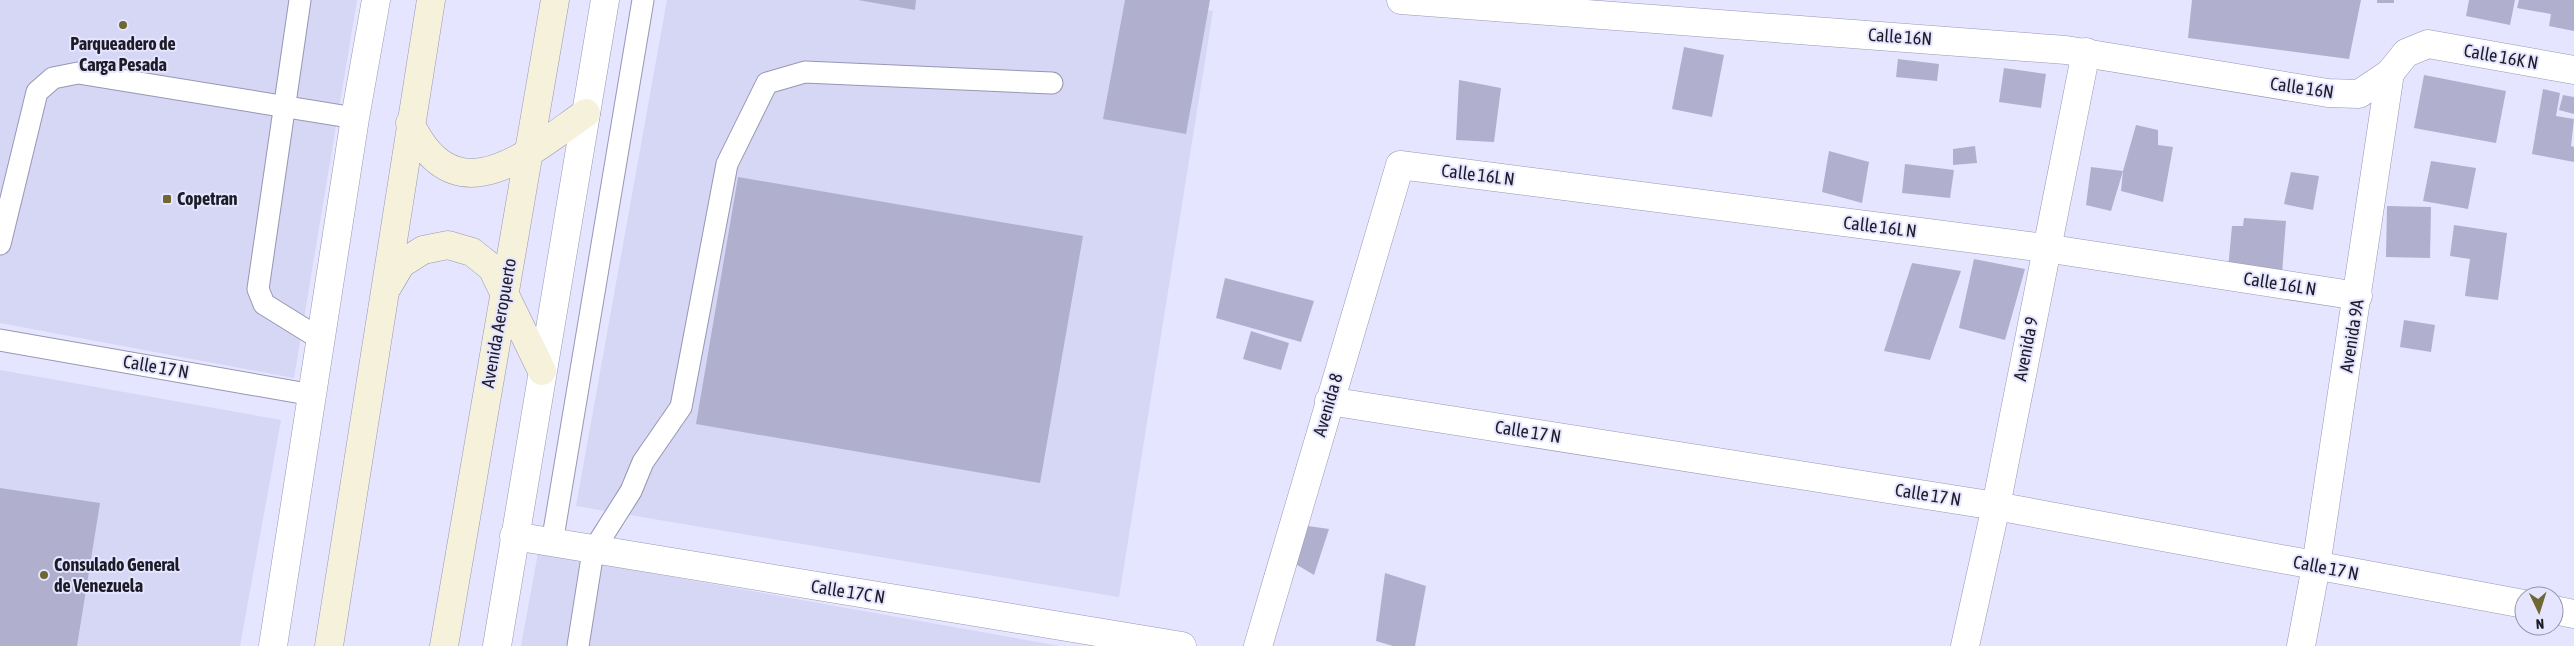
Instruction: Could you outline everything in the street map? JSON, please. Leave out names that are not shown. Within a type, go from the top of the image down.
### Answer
[{"type":"main road","points":[[329,646],[388,286],[410,123],[431,0]]},
{"type":"main road","name":"Avenida Aeropuerto","points":[[444,646],[527,154],[555,0]]},
{"type":"main road","points":[[410,123],[421,145],[439,162],[461,172],[486,172],[509,164],[527,154],[586,113]]},
{"type":"main road","points":[[388,286],[401,264],[422,250],[448,245],[472,252],[492,268],[542,371]]},
{"type":"street","points":[[273,646],[376,0]]},
{"type":"street","points":[[497,646],[605,0]]},
{"type":"street","name":"Calle 16N","points":[[1401,0],[2086,52],[2328,93],[2359,94],[2390,72]]},
{"type":"street","name":"Calle 16K N","points":[[2390,72],[2406,53],[2428,44],[2574,70]]},
{"type":"street","name":"Avenida 9","points":[[1965,646],[1996,506],[2045,248],[2086,52]]},
{"type":"street","name":"Avenida 9A","points":[[2300,646],[2316,566],[2358,296],[2390,72]]},
{"type":"street","name":"Calle 16L N","points":[[1400,165],[2045,248],[2358,296]]},
{"type":"street","name":"Avenida 8","points":[[1258,646],[1400,165]]},
{"type":"street","name":"Calle 17 N","points":[[1329,401],[1996,506],[2514,602]]},
{"type":"street","name":"Calle 17C N","points":[[514,536],[1182,646]]},
{"type":"lane","points":[[300,0],[258,288],[264,304],[322,340]]},
{"type":"lane","points":[[552,543],[643,0]]},
{"type":"lane","points":[[578,646],[593,550],[630,490],[643,462],[681,407],[727,164],[767,83],[805,72],[1052,83]]},
{"type":"lane","points":[[0,244],[37,92],[53,78],[78,73],[284,108],[356,118]]},
{"type":"lane","name":"Calle 17 N","points":[[0,340],[313,395]]},
{"type":"shaded area","points":[[0,0],[357,0],[294,378],[0,323]]},
{"type":"shaded area","points":[[667,0],[1143,0],[1213,11],[1119,597],[576,506]]},
{"type":"shaded area","points":[[0,370],[281,420],[240,646],[0,646]]},
{"type":"shaded area","points":[[538,553],[1060,646],[521,646]]},
{"type":"building","points":[[858,0],[916,0],[915,10]]},
{"type":"building","points":[[1125,0],[1210,0],[1186,134],[1103,119]]},
{"type":"building","points":[[2192,0],[2361,0],[2349,59],[2188,38]]},
{"type":"building","points":[[2377,0],[2394,0],[2394,3],[2377,3]]},
{"type":"building","points":[[2469,0],[2515,0],[2510,25],[2466,16]]},
{"type":"building","points":[[2519,0],[2574,0],[2574,31],[2549,26],[2551,14],[2517,8]]},
{"type":"building","points":[[1684,47],[1724,55],[1712,117],[1672,109]]},
{"type":"building","points":[[1898,59],[1939,64],[1937,81],[1896,77]]},
{"type":"building","points":[[2004,68],[2046,74],[2041,108],[1999,102]]},
{"type":"building","points":[[2424,75],[2506,91],[2496,143],[2414,128]]},
{"type":"building","points":[[1459,80],[1501,88],[1494,142],[1456,140]]},
{"type":"building","points":[[2543,89],[2560,93],[2556,116],[2574,119],[2571,146],[2574,147],[2574,162],[2532,154]]},
{"type":"building","points":[[2563,95],[2574,97],[2574,114],[2559,110]]},
{"type":"building","points":[[2136,125],[2158,130],[2158,145],[2173,147],[2163,202],[2121,191],[2123,171]]},
{"type":"building","points":[[1975,146],[1977,163],[1953,165],[1953,149]]},
{"type":"building","points":[[1829,151],[1869,162],[1862,203],[1822,192]]},
{"type":"building","points":[[2431,161],[2476,168],[2468,209],[2423,201]]},
{"type":"building","points":[[1905,164],[1954,170],[1950,198],[1902,193]]},
{"type":"building","points":[[2091,167],[2123,171],[2111,211],[2086,205]]},
{"type":"building","points":[[2291,172],[2319,176],[2313,210],[2284,204]]},
{"type":"building","points":[[738,177],[1083,236],[1040,483],[696,424]]},
{"type":"building","points":[[2387,206],[2431,207],[2430,258],[2386,257]]},
{"type":"building","points":[[2244,218],[2286,221],[2282,274],[2228,269],[2232,226],[2243,226]]},
{"type":"building","points":[[2454,225],[2507,233],[2498,300],[2465,296],[2470,259],[2450,256]]},
{"type":"building","points":[[1974,259],[2025,269],[2005,340],[1959,328]]},
{"type":"building","points":[[1912,263],[1961,271],[1930,360],[1884,351]]},
{"type":"building","points":[[1225,278],[1314,301],[1301,342],[1216,318]]},
{"type":"building","points":[[2404,320],[2435,325],[2431,352],[2400,347]]},
{"type":"building","points":[[1251,331],[1289,343],[1281,370],[1243,359]]},
{"type":"building","name":"Consulado General de Venezuela","points":[[0,488],[100,503],[77,646],[0,646]]},
{"type":"building","points":[[1294,524],[1329,529],[1314,575],[1287,559]]},
{"type":"building","points":[[1385,573],[1426,586],[1415,646],[1393,646],[1376,641]]},
{"type":"place","name":"Parqueadero de Carga Pesada","points":[[123,25]]},
{"type":"place","name":"Copetran","points":[[167,199]]},
{"type":"place","name":"Consulado General de Venezuela","points":[[44,575]]}]
